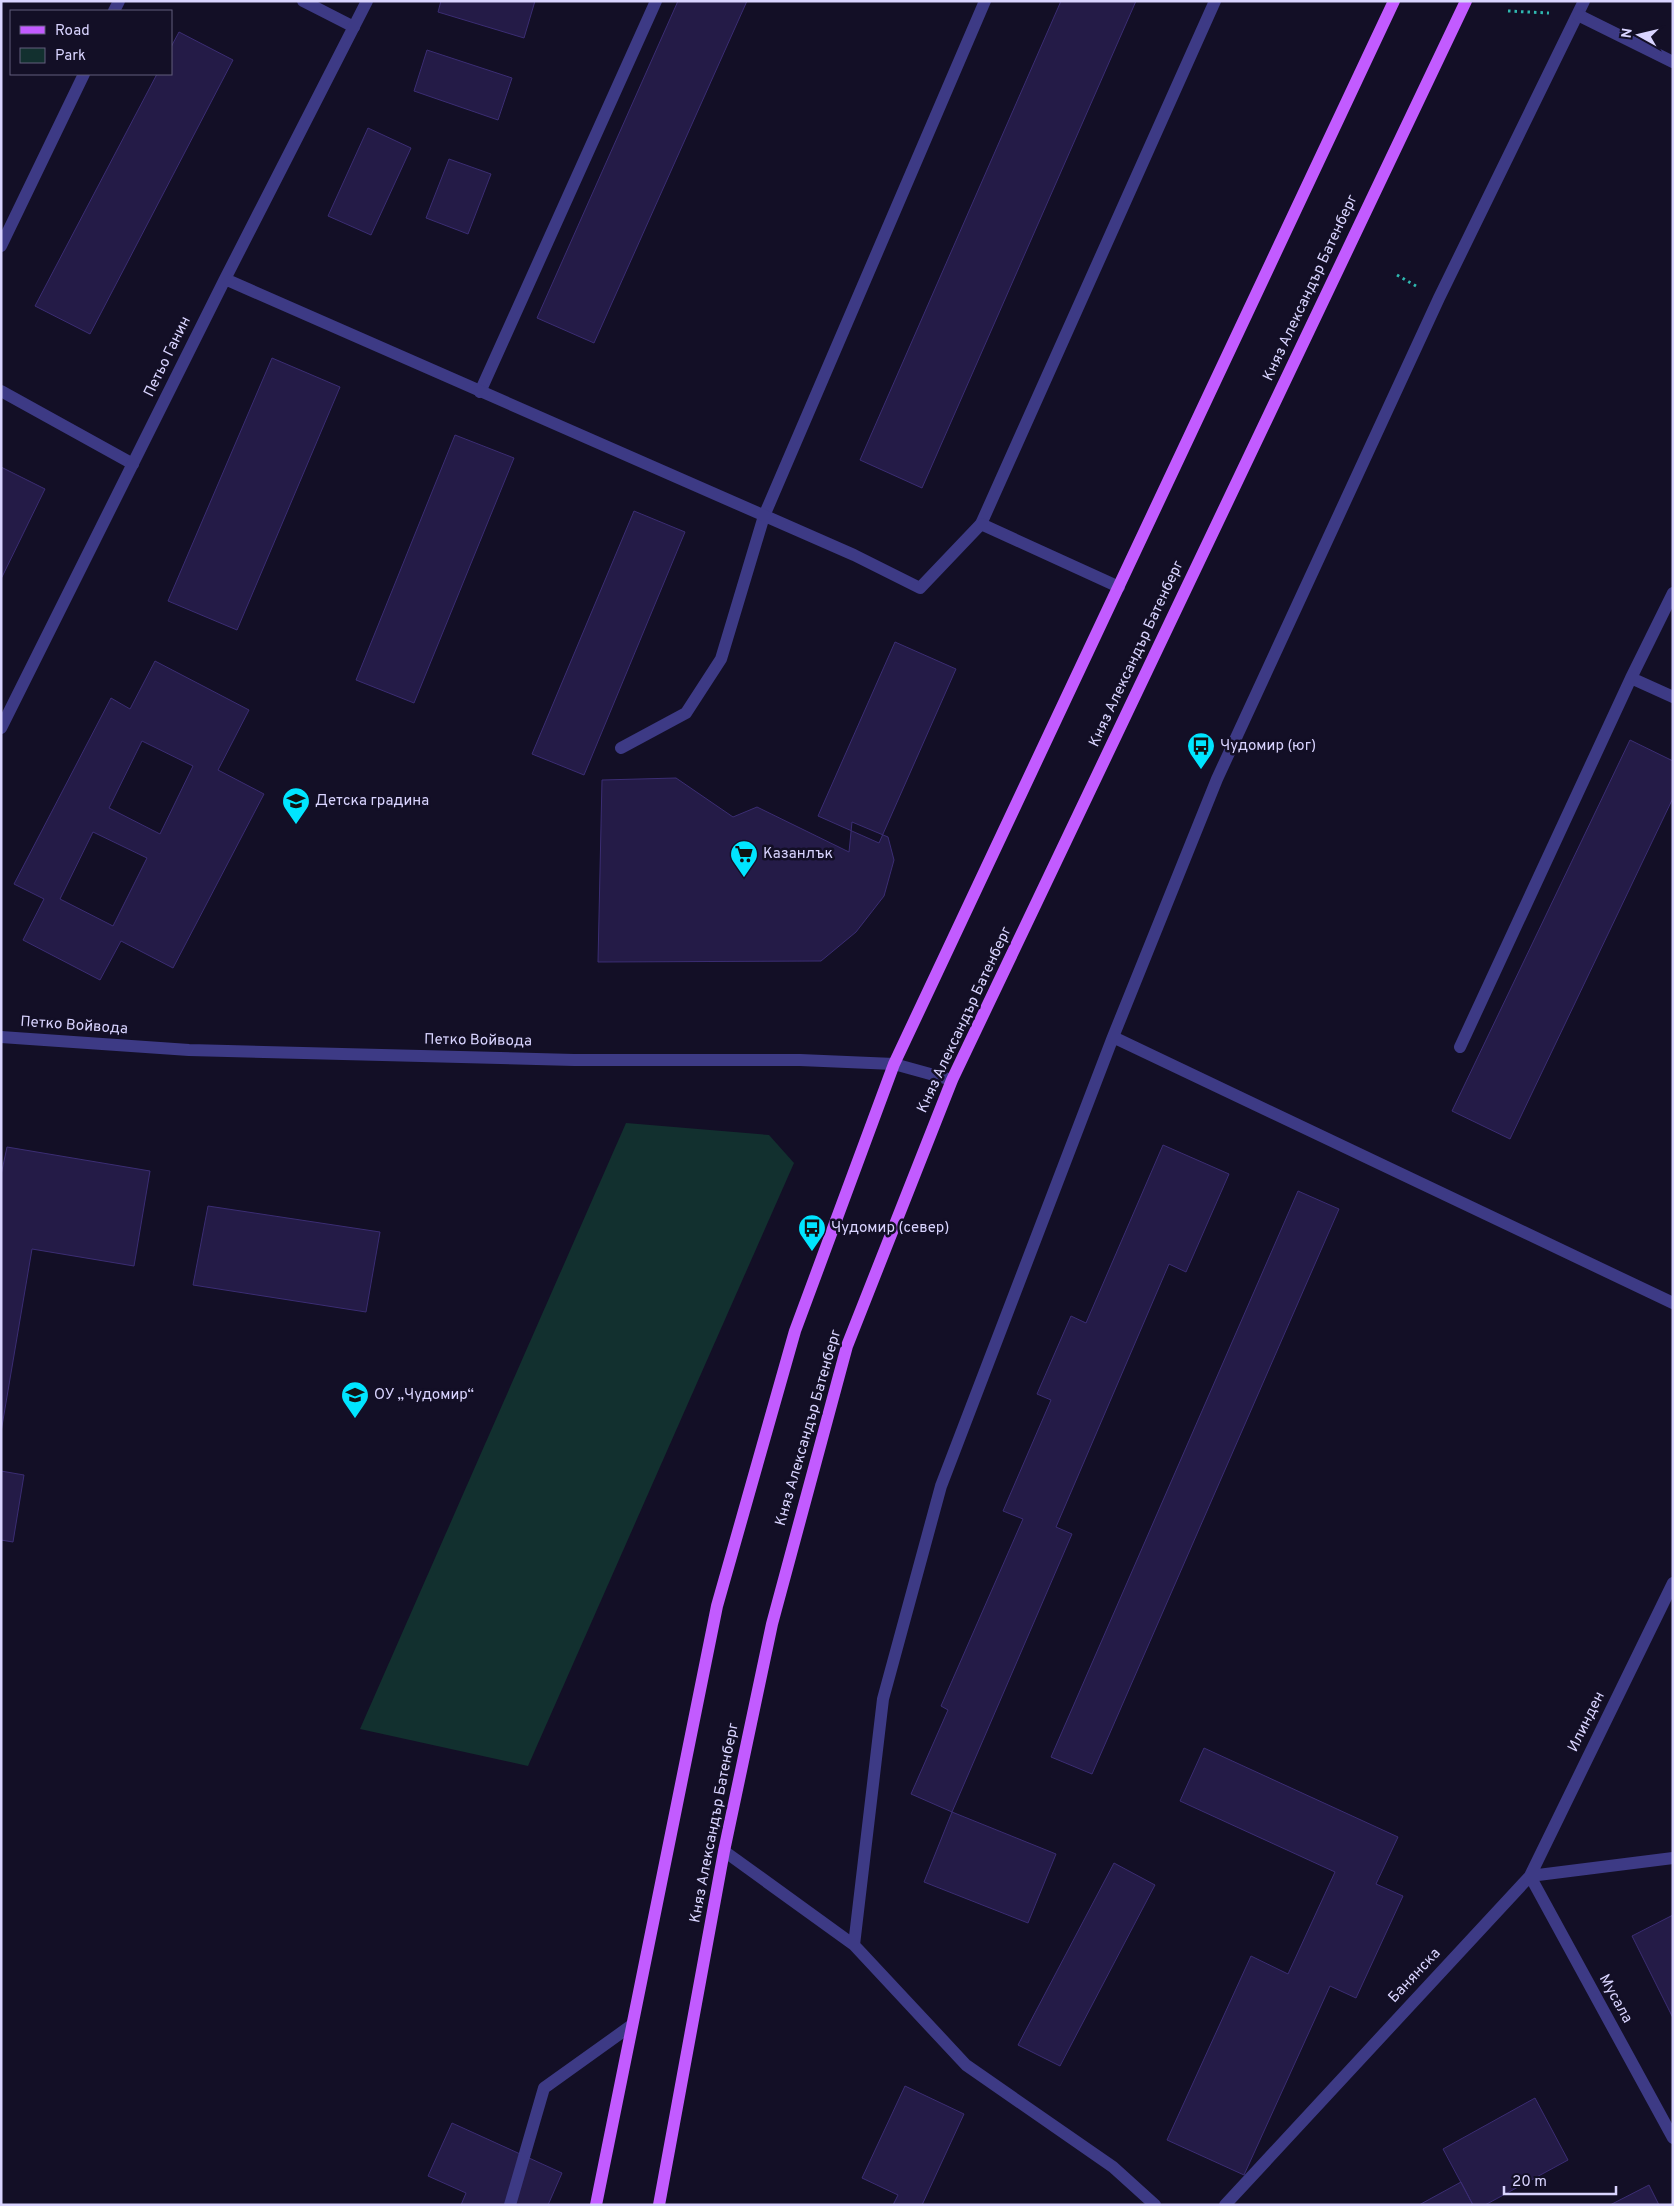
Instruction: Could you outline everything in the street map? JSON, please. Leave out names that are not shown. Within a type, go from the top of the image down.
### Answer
[{"type":"main road","points":[[596,2205],[717,1606],[795,1331],[894,1064],[1394,1]]},
{"type":"main road","name":"Княз Александър Батенберг","points":[[659,2205],[724,1851],[772,1624],[847,1346],[952,1080],[1466,1]]},
{"type":"street","points":[[303,1],[354,27]]},
{"type":"street","name":"Петьо Ганин","points":[[1,728],[225,279],[367,1]]},
{"type":"street","points":[[480,392],[656,1]]},
{"type":"street","points":[[621,748],[686,712],[721,658],[764,516],[985,1]]},
{"type":"street","points":[[225,279],[854,555],[920,588],[980,524],[1215,1]]},
{"type":"street","points":[[854,1945],[883,1699],[941,1486],[1112,1037],[1217,779],[1440,298],[1584,1]]},
{"type":"street","points":[[1578,15],[1673,62]]},
{"type":"street","points":[[1,246],[84,75]]},
{"type":"street","points":[[1,391],[133,464]]},
{"type":"street","points":[[980,524],[1119,587]]},
{"type":"street","points":[[1460,1046],[1631,678],[1673,593]]},
{"type":"street","points":[[1631,678],[1673,697]]},
{"type":"street","name":"Петко Войвода","points":[[1,1037],[190,1050],[574,1060],[800,1060],[894,1064],[952,1080]]},
{"type":"street","points":[[1112,1037],[1673,1303]]},
{"type":"street","name":"Илинден","points":[[1530,1876],[1673,1582]]},
{"type":"street","points":[[724,1851],[854,1945],[966,2065],[1113,2167],[1155,2205]]},
{"type":"street","points":[[1530,1876],[1673,1858]]},
{"type":"street","name":"Мусала","points":[[1530,1876],[1673,2138]]},
{"type":"street","name":"Банянска","points":[[1226,2205],[1530,1876]]},
{"type":"street","points":[[510,2205],[544,2088],[632,2025]]},
{"type":"path","points":[[1508,12],[1578,15]]},
{"type":"green space","points":[[626,1123],[769,1135],[794,1163],[528,1766],[360,1729]]},
{"type":"building","points":[[441,1],[535,1],[524,38],[438,12]]},
{"type":"building","points":[[678,1],[747,1],[594,343],[537,318]]},
{"type":"building","points":[[1061,1],[1136,1],[922,488],[860,460]]},
{"type":"building","points":[[179,32],[233,60],[90,334],[35,306],[156,75],[172,75],[172,45]]},
{"type":"building","points":[[427,50],[512,78],[498,120],[414,91]]},
{"type":"building","points":[[368,128],[411,148],[371,235],[328,216]]},
{"type":"building","points":[[449,159],[491,174],[468,234],[426,218]]},
{"type":"building","points":[[272,358],[340,387],[237,630],[168,601]]},
{"type":"building","points":[[455,435],[514,458],[414,703],[356,680]]},
{"type":"building","points":[[1,467],[45,489],[1,579]]},
{"type":"building","points":[[634,511],[685,532],[584,775],[532,754]]},
{"type":"building","points":[[895,642],[956,669],[879,843],[818,816]]},
{"type":"building","points":[[155,661],[249,710],[218,770],[264,794],[173,968],[121,941],[100,980],[23,940],[44,899],[14,884],[111,698],[130,709]],"holes":[[[142,741],[193,766],[160,834],[109,808]],[[93,832],[147,858],[113,926],[60,899]]]},
{"type":"building","points":[[1630,740],[1673,761],[1673,798],[1510,1139],[1452,1111]]},
{"type":"building","name":"Казанлък","points":[[676,778],[733,817],[757,807],[849,852],[852,822],[888,837],[894,860],[884,896],[856,932],[821,961],[598,962],[602,780]]},
{"type":"building","points":[[1163,1145],[1229,1174],[1186,1272],[1169,1264],[1056,1527],[1072,1534],[952,1812],[911,1794],[948,1710],[941,1706],[1023,1519],[1003,1511],[1051,1400],[1037,1394],[1071,1316],[1086,1323]]},
{"type":"building","points":[[7,1147],[150,1171],[134,1266],[32,1249],[1,1432],[1,1175]]},
{"type":"building","points":[[1298,1191],[1339,1209],[1092,1774],[1051,1757]]},
{"type":"building","points":[[208,1206],[380,1232],[366,1312],[193,1285]]},
{"type":"building","points":[[1,1471],[24,1475],[13,1542],[1,1540]]},
{"type":"building","points":[[1204,1748],[1398,1837],[1376,1884],[1403,1896],[1356,1998],[1330,1986],[1244,2175],[1167,2140],[1251,1956],[1288,1974],[1335,1872],[1180,1801]]},
{"type":"building","points":[[952,1812],[1056,1854],[1028,1923],[924,1882]]},
{"type":"building","points":[[1114,1863],[1155,1885],[1060,2066],[1018,2045]]},
{"type":"building","points":[[1673,1915],[1673,2018],[1632,1936]]},
{"type":"building","points":[[905,2086],[964,2114],[922,2205],[893,2205],[898,2195],[862,2178]]},
{"type":"building","points":[[1535,2098],[1568,2160],[1485,2205],[1473,2205],[1443,2149]]},
{"type":"building","points":[[452,2123],[562,2173],[548,2205],[461,2205],[466,2193],[428,2176]]},
{"type":"building","points":[[1461,2182],[1473,2205],[1419,2205]]},
{"type":"building","points":[[1649,2185],[1659,2205],[1610,2205]]},
{"type":"place","name":"Чудомир (юг)","points":[[1201,770]]},
{"type":"place","name":"Детска градина","points":[[296,825]]},
{"type":"place","name":"Казанлък","points":[[744,878]]},
{"type":"place","name":"Чудомир (север)","points":[[812,1252]]},
{"type":"place","name":"ОУ „Чудомир“","points":[[355,1419]]}]
